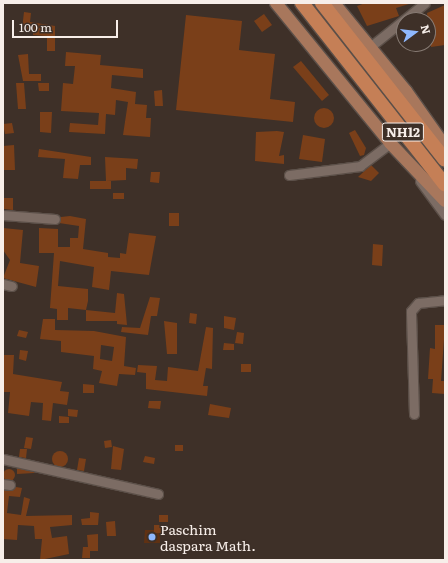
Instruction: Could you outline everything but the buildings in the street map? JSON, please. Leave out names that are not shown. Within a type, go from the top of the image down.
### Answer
[{"type":"highway","name":"NH12","points":[[302,3],[445,185]]},
{"type":"highway","name":"NH12","points":[[322,3],[445,160]]},
{"type":"main road","points":[[276,3],[404,160],[445,201]]},
{"type":"main road","points":[[334,3],[370,47],[445,146]]},
{"type":"street","points":[[370,47],[425,3]]},
{"type":"street","points":[[289,175],[360,166],[390,143]]},
{"type":"street","points":[[404,160],[445,215]]},
{"type":"street","points":[[3,215],[55,219]]},
{"type":"street","points":[[414,414],[411,311],[418,303],[445,300]]},
{"type":"street","points":[[3,459],[158,494]]},
{"type":"shaded area","name":"Paschim daspara Math.","points":[[145,530],[160,530],[160,543],[144,543]]},
{"type":"place","name":"Paschim daspara Math.","points":[[152,537]]}]
